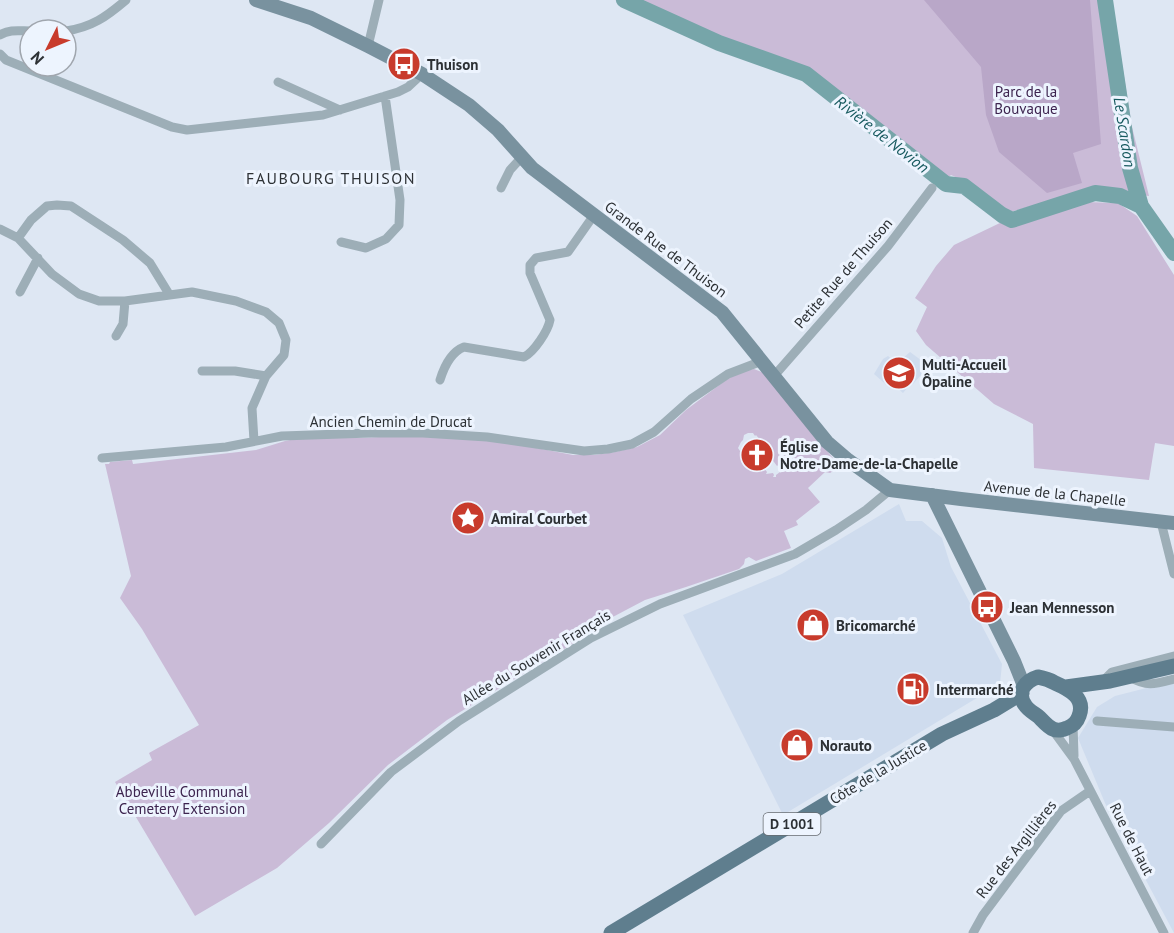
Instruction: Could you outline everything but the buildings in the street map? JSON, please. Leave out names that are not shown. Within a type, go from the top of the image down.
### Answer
[{"type":"main road","points":[[1066,687],[1106,682],[1174,666]]},
{"type":"main road","points":[[1081,705],[1073,692],[1066,687],[1038,677],[1030,680],[1023,689],[1022,698],[1027,707],[1052,729],[1059,730],[1073,725],[1078,718],[1081,705],[1106,682]]},
{"type":"main road","name":"Côte de la Justice","points":[[611,933],[933,739],[994,710],[1023,689]]},
{"type":"main road","name":"Côte de la Justice","points":[[994,710],[1027,707]]},
{"type":"street","points":[[78,29],[107,16],[126,0]]},
{"type":"street","name":"Grande Rue de Thuison","points":[[256,0],[311,18],[368,46],[422,74],[469,105],[498,130],[532,168],[717,308],[736,328],[827,442],[848,460],[890,490],[932,495]]},
{"type":"street","points":[[368,46],[379,0]]},
{"type":"street","points":[[0,35],[5,32],[18,31]]},
{"type":"street","points":[[0,54],[6,60],[172,127],[187,130],[323,115],[408,87],[422,74]]},
{"type":"street","points":[[278,82],[340,110]]},
{"type":"street","points":[[341,242],[366,248],[386,239],[399,225],[400,200],[386,96]]},
{"type":"street","points":[[501,188],[510,170],[522,157]]},
{"type":"street","name":"Petite Rue de Thuison","points":[[774,376],[888,246],[932,188]]},
{"type":"street","points":[[18,237],[46,206],[71,206],[123,240],[150,262],[169,294]]},
{"type":"street","points":[[440,380],[445,366],[458,349],[464,347],[524,357],[530,354],[549,326],[550,320],[530,273],[530,265],[536,258],[568,252],[594,214]]},
{"type":"street","points":[[0,229],[18,237],[52,274],[79,294],[99,301],[125,301],[192,292],[237,301],[266,312],[279,323],[286,340],[284,355],[266,376],[252,408],[254,441]]},
{"type":"street","points":[[20,292],[38,258]]},
{"type":"street","points":[[116,336],[123,324],[125,301]]},
{"type":"street","name":"Ancien Chemin de Drucat","points":[[102,458],[226,447],[282,436],[423,433],[487,437],[584,451],[608,449],[632,444],[654,432],[691,399],[728,374],[762,361]]},
{"type":"street","points":[[202,371],[235,371],[266,376]]},
{"type":"street","name":"Allée du Souvenir Français","points":[[321,843],[391,772],[459,720],[591,638],[660,604],[795,554],[866,510],[890,490]]},
{"type":"street","points":[[932,495],[1014,661],[1023,689]]},
{"type":"street","name":"Avenue de la Chapelle","points":[[932,495],[1168,522]]},
{"type":"street","points":[[1168,522],[1174,573]]},
{"type":"street","points":[[1106,682],[1112,672],[1174,656]]},
{"type":"street","points":[[1014,661],[1038,677]]},
{"type":"street","points":[[1130,676],[1141,683],[1151,684],[1174,679]]},
{"type":"street","points":[[1097,721],[1174,727]]},
{"type":"street","name":"Rue de Haut","points":[[1073,725],[1074,759]]},
{"type":"street","name":"Rue de Haut","points":[[1052,729],[1074,759],[1164,933]]},
{"type":"street","name":"Rue des Argillières","points":[[973,933],[983,915],[1061,811],[1090,791]]},
{"type":"shaded area","name":"Multi-Accueil Ôpaline","points":[[910,352],[929,366],[913,384],[910,382],[908,384],[909,386],[903,393],[893,384],[890,388],[874,374],[883,359],[888,356],[897,364],[893,369],[896,371],[905,360],[903,358]]},
{"type":"shaded area","points":[[899,504],[906,521],[922,521],[942,538],[951,567],[1002,664],[1000,684],[783,815],[683,615],[782,574]]},
{"type":"shaded area","points":[[1174,681],[1174,933],[1105,803],[1078,738],[1097,707],[1115,696]]},
{"type":"green space","name":"Parc de la Bouvaque","points":[[615,0],[1112,0],[1132,127],[1149,196],[1094,188],[1007,213],[967,182],[951,175],[941,184],[803,79],[718,46]]},
{"type":"green space","points":[[924,0],[1090,0],[1101,144],[1073,153],[1082,183],[1047,193],[999,152],[986,115],[981,67]]},
{"type":"green space","points":[[1086,202],[1118,203],[1137,216],[1174,275],[1174,446],[1155,443],[1149,480],[1034,468],[1033,424],[994,404],[926,345],[916,331],[927,307],[915,298],[936,266],[954,245],[1002,222],[1028,222]]},
{"type":"green space","name":"Abbeville Communal Cemetery Extension","points":[[754,369],[764,373],[840,467],[830,473],[825,472],[808,488],[820,502],[796,521],[798,525],[784,531],[791,548],[756,561],[749,557],[739,569],[645,600],[590,629],[574,643],[447,720],[388,765],[329,823],[277,868],[195,916],[115,782],[152,760],[149,753],[199,725],[142,629],[120,598],[131,576],[105,464],[132,460],[133,464],[256,450],[300,438],[361,438],[434,434],[521,445],[573,455],[615,452],[637,447],[660,435],[686,410],[740,372]],"holes":[[[753,433],[777,466],[786,461],[786,464],[779,470],[782,470],[781,473],[776,477],[773,477],[773,473],[766,474],[767,472],[755,456],[749,460],[738,448],[744,435]]]},
{"type":"waterway","name":"Rivière de Novion","points":[[624,0],[719,43],[806,74],[946,184],[964,186],[1012,220],[1095,193],[1120,196],[1141,206]]},
{"type":"waterway","name":"Le Scardon","points":[[1105,0],[1130,168],[1141,206],[1174,253]]},
{"type":"place","name":"Thuison","points":[[404,64]]},
{"type":"place","name":"Multi-Accueil Ôpaline","points":[[899,373]]},
{"type":"place","name":"Église Notre-Dame-de-la-Chapelle","points":[[757,455]]},
{"type":"place","name":"Amiral Courbet","points":[[468,518]]},
{"type":"place","name":"Jean Mennesson","points":[[987,607]]},
{"type":"place","name":"Bricomarché","points":[[813,625]]},
{"type":"place","name":"Intermarché","points":[[913,689]]},
{"type":"place","name":"Norauto","points":[[797,745]]},
{"type":"district","name":"FAUBOURG THUISON","points":[[331,178]]}]
